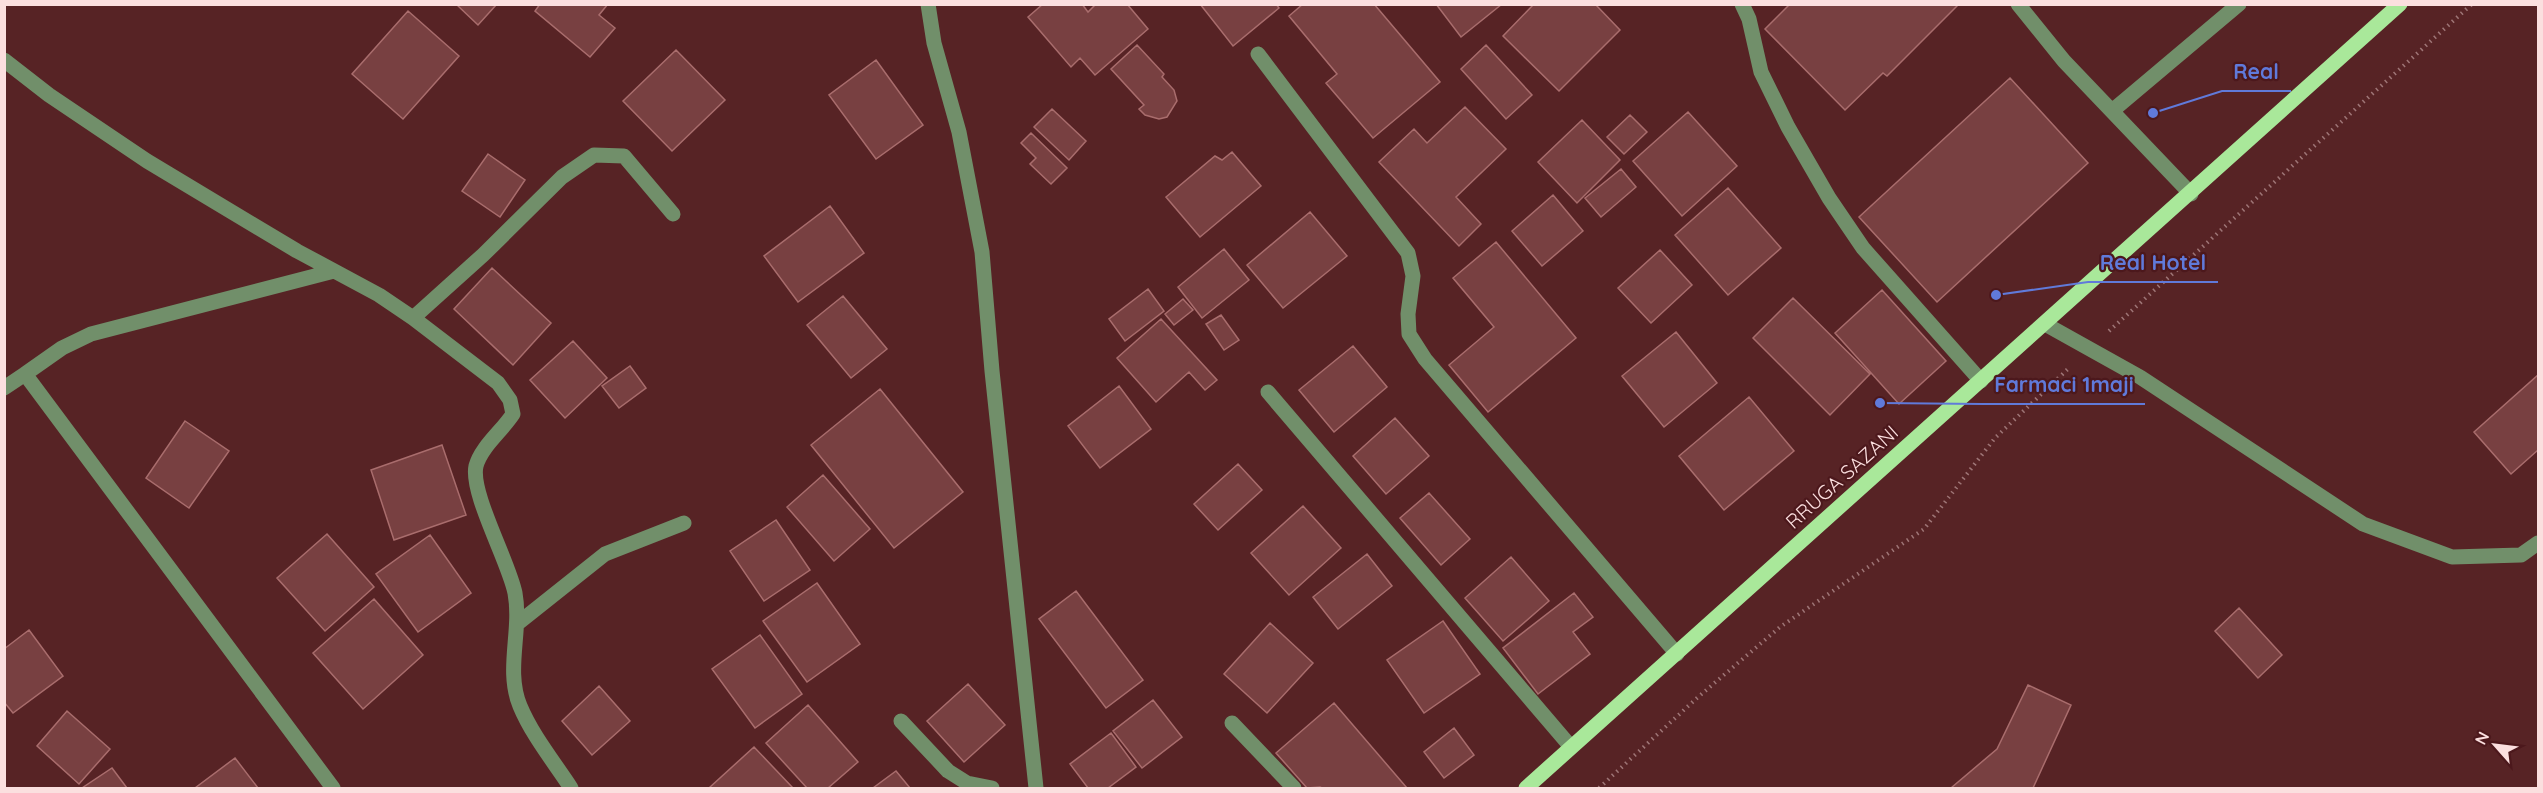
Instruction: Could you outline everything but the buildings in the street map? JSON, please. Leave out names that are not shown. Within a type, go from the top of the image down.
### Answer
[{"type":"main road","name":"RRUGA SAZANI","points":[[1526,789],[2400,4]]},
{"type":"street","points":[[928,4],[934,43],[959,132],[982,252],[992,371],[1036,789]]},
{"type":"street","points":[[1742,4],[1749,19],[1761,72],[1788,127],[1829,198],[1863,248],[1981,381]]},
{"type":"street","points":[[2018,4],[2064,61],[2191,194]]},
{"type":"street","points":[[2112,111],[2239,4]]},
{"type":"street","points":[[1258,54],[1408,252],[1413,276],[1408,314],[1409,334],[1425,358],[1677,654]]},
{"type":"street","points":[[4,60],[49,95],[147,161],[227,210],[379,295],[498,383],[510,400],[513,414],[503,430],[487,446],[476,467],[480,497],[515,593],[517,624],[513,672],[520,706],[571,789]]},
{"type":"street","points":[[413,318],[483,255],[562,177],[594,155],[624,156],[673,214]]},
{"type":"street","points":[[4,388],[62,348],[91,334],[334,271]]},
{"type":"street","points":[[2045,324],[2140,377],[2235,437],[2363,524],[2452,557],[2521,555],[2538,543]]},
{"type":"street","points":[[25,374],[333,789]]},
{"type":"street","points":[[1268,392],[1571,747]]},
{"type":"street","points":[[517,624],[605,554],[684,523]]},
{"type":"street","points":[[901,721],[948,771],[967,783],[993,789]]},
{"type":"street","points":[[1232,723],[1294,789]]},
{"type":"path","points":[[1599,789],[1697,698],[1780,627],[1924,529],[1995,438],[2090,348],[2472,4]]},
{"type":"place","name":"Real","points":[[2153,113]]},
{"type":"place","name":"Real Hotel","points":[[1996,295]]},
{"type":"place","name":"Farmaci 1maji","points":[[1880,403]]}]
